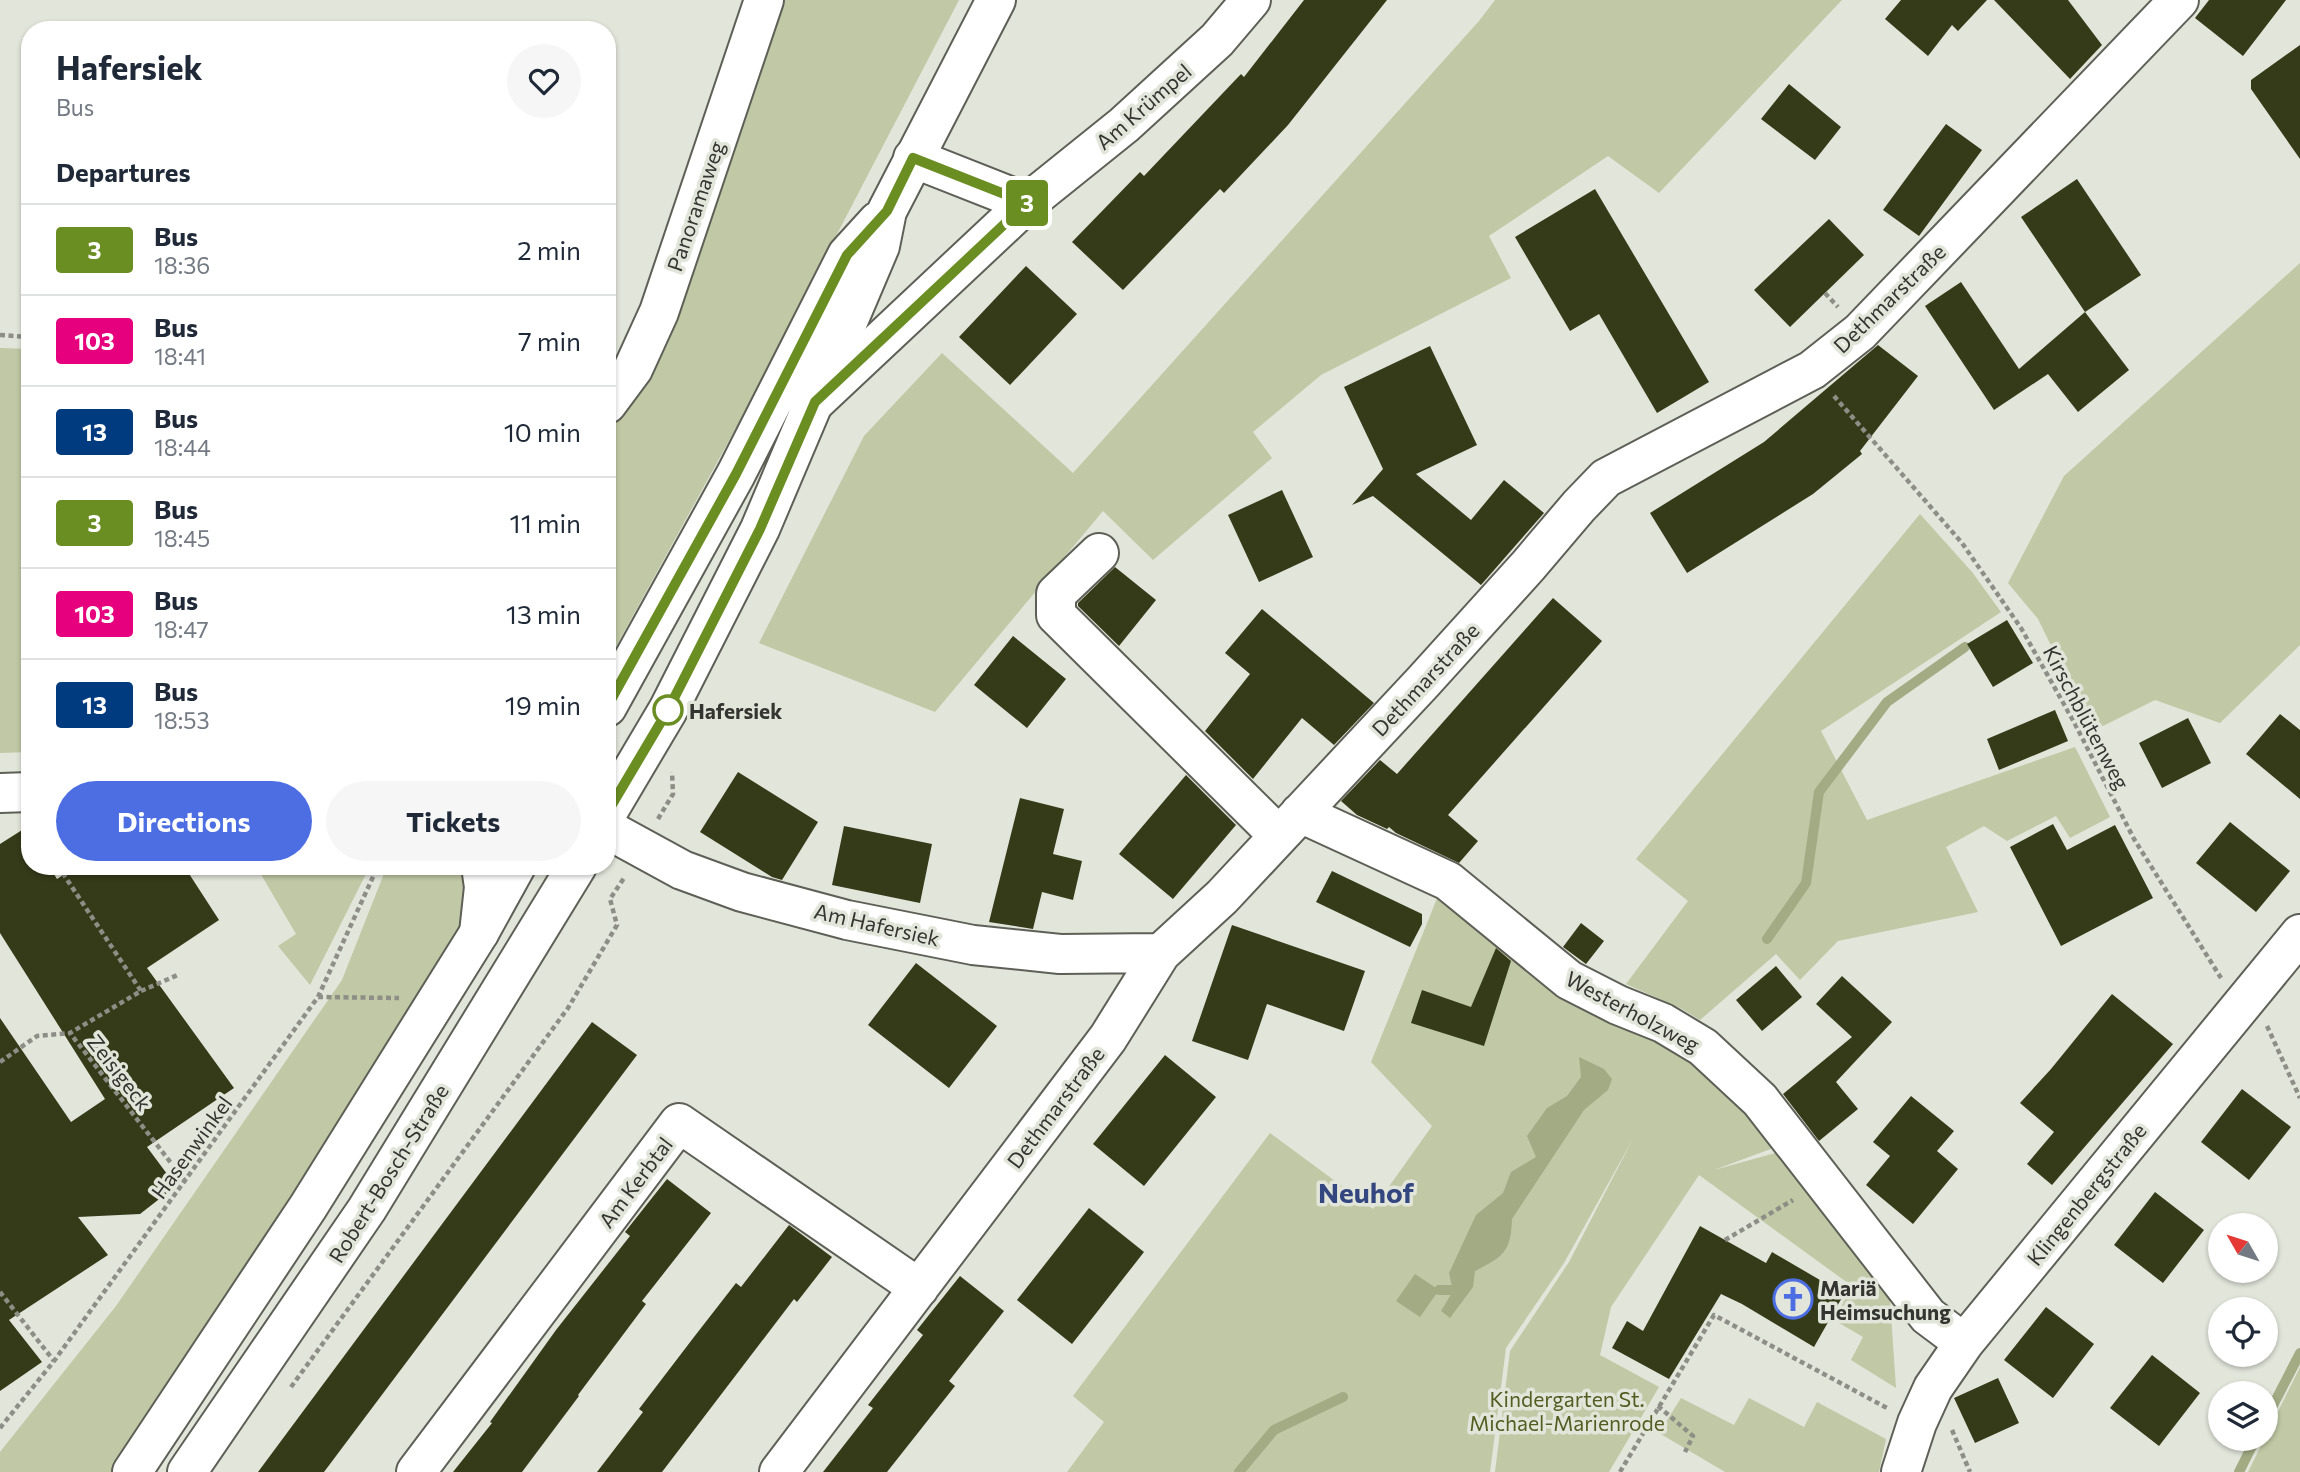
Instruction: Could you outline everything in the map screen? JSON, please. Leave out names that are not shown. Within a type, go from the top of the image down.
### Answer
[{"type":"street","name":"Panoramaweg","points":[[620,367],[659,312],[764,0]]},
{"type":"street","points":[[616,798],[668,710],[760,529],[880,246],[887,211],[996,0]]},
{"type":"street","name":"Am Krümpel","points":[[815,402],[1027,203],[1125,125],[1217,40],[1251,0]]},
{"type":"street","name":"Dethmarstraße","points":[[779,1472],[1108,1038],[1161,953],[1222,897],[1423,682],[1579,506],[1606,478],[1812,370],[1860,332],[2179,0]]},
{"type":"street","points":[[913,158],[1027,203]]},
{"type":"street","points":[[616,691],[736,474],[847,255],[887,211]]},
{"type":"street","points":[[1099,552],[1056,594],[1056,615],[1289,824]]},
{"type":"street","points":[[0,793],[21,792]]},
{"type":"street","name":"Westerholzweg","points":[[1289,824],[1448,881],[1569,980],[1618,1005],[1663,1023],[1703,1047],[1760,1100],[1928,1316],[1964,1343]]},
{"type":"street","name":"Am Hafersiek","points":[[616,834],[682,870],[742,892],[847,920],[973,945],[1060,954],[1161,953]]},
{"type":"street","points":[[479,933],[484,887],[482,875]]},
{"type":"street","points":[[132,1472],[308,1207],[479,933],[511,875]]},
{"type":"street","name":"Robert-Bosch-Straße","points":[[187,1472],[367,1209],[571,875]]},
{"type":"street","name":"Klingenbergstraße","points":[[1900,1472],[1933,1388],[1964,1343],[2300,934]]},
{"type":"street","name":"Am Kerbtal","points":[[416,1472],[679,1124],[919,1288]]},
{"type":"path","points":[[0,335],[21,336]]},
{"type":"path","name":"Kirschblütenweg","points":[[1812,370],[1962,543],[2021,628],[2074,722],[2134,839],[2228,989],[2259,1009],[2300,1098]]},
{"type":"path","points":[[285,1395],[568,1008],[617,925],[610,899],[642,848]]},
{"type":"path","points":[[64,875],[141,991]]},
{"type":"path","name":"Hasenwinkel","points":[[0,1428],[54,1361],[318,997],[374,875]]},
{"type":"path","name":"Zeisigeck","points":[[180,974],[141,991],[70,1033],[185,1181]]},
{"type":"path","points":[[318,997],[402,998]]},
{"type":"path","points":[[0,1062],[37,1036],[70,1033]]},
{"type":"path","points":[[1725,1240],[1824,1180]]},
{"type":"path","points":[[0,1292],[54,1361]]},
{"type":"path","points":[[1620,1472],[1714,1315],[1917,1423]]},
{"type":"path","points":[[1658,1406],[1693,1436],[1685,1452]]},
{"type":"green space","points":[[775,0],[959,0],[737,426],[616,647],[616,396]]},
{"type":"green space","points":[[1495,0],[1842,0],[1659,193],[1608,156],[1489,236],[1511,278],[1321,375],[1253,432],[1272,458],[1153,560],[1103,511],[935,712],[759,643],[864,436],[942,353],[1073,473]]},
{"type":"green space","points":[[2300,263],[2300,645],[2220,723],[2155,700],[2093,731],[2038,619],[2008,583],[2064,476]]},
{"type":"green space","points":[[0,348],[21,349],[21,752],[0,753]]},
{"type":"green space","points":[[1920,514],[1972,572],[2001,612],[1821,731],[1867,820],[2075,747],[2110,817],[2070,838],[2056,816],[2007,841],[1984,826],[1946,847],[1978,912],[1838,941],[1800,980],[1776,954],[1700,1020],[1626,984],[1688,901],[1636,859]]},
{"type":"green space","points":[[261,875],[365,875],[310,985],[278,946],[296,934]]},
{"type":"green space","points":[[383,875],[466,875],[460,927],[224,1307],[111,1472],[0,1472],[0,1452],[116,1306],[342,980]]},
{"type":"green space","name":"Kindergarten St. Michael-Marienrode","points":[[1438,896],[1538,981],[1676,1046],[1745,1107],[1776,1147],[1714,1170],[1779,1152],[1811,1189],[1890,1300],[1896,1388],[1851,1360],[1863,1337],[1834,1320],[1852,1286],[1699,1175],[1611,1307],[1600,1355],[1659,1387],[1609,1472],[1495,1472],[1510,1351],[1569,1262],[1634,1137],[1564,1263],[1506,1348],[1490,1472],[1067,1472],[1104,1422],[1073,1396],[1270,1133],[1373,1209],[1432,1126],[1371,1062]]},
{"type":"green space","points":[[2300,1367],[2300,1472],[2248,1472],[2258,1451],[2278,1451],[2278,1411]]},
{"type":"green space","points":[[1681,1398],[1734,1425],[1749,1398],[1804,1427],[1817,1402],[1886,1439],[1879,1472],[1725,1472],[1659,1433]]},
{"type":"shaded area","points":[[1579,1057],[1604,1069],[1612,1079],[1608,1090],[1584,1110],[1512,1219],[1510,1239],[1504,1252],[1475,1271],[1473,1287],[1450,1318],[1441,1311],[1453,1291],[1449,1273],[1476,1215],[1503,1193],[1511,1172],[1536,1157],[1527,1136],[1547,1108],[1567,1096],[1581,1077]]},
{"type":"shaded area","points":[[1415,1274],[1439,1290],[1420,1317],[1396,1301]]},
{"type":"building","points":[[1304,0],[1387,0],[1288,125],[1224,193],[1220,189],[1123,290],[1072,242],[1140,172],[1144,176],[1241,74],[1244,77]]},
{"type":"building","points":[[1901,0],[1987,0],[1958,31],[1952,25],[1928,56],[1885,19]]},
{"type":"building","points":[[1994,0],[2068,0],[2102,45],[2070,79]]},
{"type":"building","points":[[2209,0],[2286,0],[2243,56],[2195,18]]},
{"type":"building","points":[[2300,45],[2300,159],[2251,89],[2251,80]]},
{"type":"building","points":[[1789,84],[1841,127],[1815,160],[1761,119]]},
{"type":"building","points":[[1946,124],[1982,150],[1919,236],[1883,210]]},
{"type":"building","points":[[2077,179],[2141,275],[2085,312],[2021,217]]},
{"type":"building","points":[[1595,189],[1709,382],[1657,413],[1599,314],[1570,331],[1515,237]]},
{"type":"building","points":[[1829,219],[1864,255],[1790,327],[1754,290]]},
{"type":"building","points":[[1026,266],[1077,314],[1010,385],[959,337]]},
{"type":"building","points":[[1961,282],[2019,369],[2085,312],[2129,370],[2078,412],[2048,374],[1994,410],[1925,306]]},
{"type":"building","points":[[1878,345],[1918,376],[1860,451],[1862,454],[1813,494],[1687,573],[1650,513],[1764,442]]},
{"type":"building","points":[[1430,346],[1477,445],[1416,474],[1471,520],[1504,480],[1544,513],[1481,585],[1373,496],[1352,505],[1383,469],[1344,387]]},
{"type":"building","points":[[1282,490],[1313,557],[1259,582],[1228,515]]},
{"type":"building","points":[[1115,567],[1156,600],[1119,646],[1078,606]]},
{"type":"building","points":[[1553,598],[1602,641],[1448,815],[1478,841],[1459,863],[1396,833],[1389,827],[1387,829],[1357,815],[1341,801],[1380,760],[1397,774]]},
{"type":"building","points":[[1262,609],[1374,703],[1334,745],[1302,718],[1253,779],[1205,731],[1250,674],[1225,653]]},
{"type":"building","points":[[2007,620],[2033,663],[1993,687],[1967,644]]},
{"type":"building","points":[[1013,636],[1066,679],[1027,728],[974,685]]},
{"type":"building","points":[[2055,710],[2068,741],[1999,770],[1987,739]]},
{"type":"building","points":[[2280,714],[2300,730],[2300,799],[2246,754]]},
{"type":"building","points":[[2188,718],[2211,763],[2162,788],[2139,743]]},
{"type":"building","points":[[738,772],[818,822],[782,880],[772,877],[700,832]]},
{"type":"building","points":[[1186,775],[1236,825],[1173,899],[1119,854]]},
{"type":"building","points":[[1020,798],[1064,809],[1053,854],[1082,861],[1073,900],[1042,892],[1033,929],[989,922]]},
{"type":"building","points":[[2230,822],[2290,871],[2256,912],[2196,863]]},
{"type":"building","points":[[2053,824],[2067,850],[2115,825],[2153,898],[2061,946],[2010,847]]},
{"type":"building","points":[[844,826],[932,844],[920,903],[832,885]]},
{"type":"building","points":[[21,831],[21,875],[55,875],[57,879],[63,875],[190,875],[219,920],[147,968],[234,1088],[147,1147],[176,1186],[140,1214],[78,1217],[108,1255],[9,1320],[42,1362],[0,1391],[0,1018],[71,1122],[105,1099],[0,933],[0,844]]},
{"type":"building","points":[[1332,871],[1422,914],[1422,924],[1410,947],[1316,902]]},
{"type":"building","points":[[1581,923],[1604,941],[1586,964],[1563,947]]},
{"type":"building","points":[[1232,925],[1365,971],[1344,1031],[1267,1004],[1248,1060],[1192,1041]]},
{"type":"building","points":[[1496,948],[1511,961],[1484,1046],[1411,1023],[1422,990],[1471,1007]]},
{"type":"building","points":[[916,963],[997,1026],[949,1088],[868,1025]]},
{"type":"building","points":[[1776,966],[1802,997],[1762,1031],[1736,1000]]},
{"type":"building","points":[[1842,976],[1892,1022],[1836,1082],[1858,1109],[1819,1141],[1783,1094],[1852,1037],[1816,1004]]},
{"type":"building","points":[[2112,994],[2173,1044],[2052,1185],[2027,1164],[2054,1132],[2020,1103]]},
{"type":"building","points":[[592,1022],[637,1055],[324,1472],[258,1472]]},
{"type":"building","points":[[1165,1055],[1216,1097],[1144,1186],[1093,1144]]},
{"type":"building","points":[[2242,1089],[2291,1127],[2249,1180],[2201,1142]]},
{"type":"building","points":[[1911,1096],[1954,1131],[1937,1151],[1958,1169],[1913,1224],[1866,1185],[1890,1156],[1873,1142]]},
{"type":"building","points":[[667,1179],[711,1213],[642,1301],[646,1304],[579,1396],[522,1472],[453,1472],[492,1423],[490,1422],[556,1330],[630,1236],[625,1232]]},
{"type":"building","points":[[2155,1192],[2204,1230],[2163,1283],[2114,1245]]},
{"type":"building","points":[[1089,1208],[1144,1252],[1072,1344],[1017,1300]]},
{"type":"building","points":[[789,1225],[832,1257],[797,1302],[794,1299],[662,1472],[597,1472],[643,1412],[639,1409],[694,1337],[736,1283],[741,1287]]},
{"type":"building","points":[[1700,1226],[1766,1263],[1772,1252],[1844,1294],[1814,1347],[1721,1294],[1669,1379],[1612,1348],[1627,1321],[1643,1331]]},
{"type":"building","points":[[960,1276],[1004,1311],[949,1381],[955,1386],[887,1472],[823,1472],[873,1408],[868,1405],[923,1335],[917,1330]]},
{"type":"building","points":[[2046,1307],[2094,1344],[2053,1398],[2004,1360]]},
{"type":"building","points":[[2152,1355],[2200,1393],[2159,1446],[2110,1408]]},
{"type":"building","points":[[1998,1378],[2019,1423],[1975,1443],[1954,1398]]},
{"type":"waterway","points":[[1767,939],[1806,883],[1819,792],[1887,702],[1965,647]]},
{"type":"waterway","points":[[1439,1290],[1453,1290]]},
{"type":"waterway","points":[[2278,1396],[2300,1353]]},
{"type":"waterway","points":[[1239,1472],[1274,1430],[1343,1397]]},
{"type":"waterway","points":[[2239,1472],[2250,1451]]},
{"type":"bus line","name":"3","points":[[616,691],[736,474],[847,255],[887,211],[913,158],[1027,203],[815,402],[760,529],[668,710],[616,798]]},
{"type":"place","name":"Hafersiek","points":[[668,710]]},
{"type":"place","name":"Mariä Heimsuchung","points":[[1793,1299]]},
{"type":"district","name":"Neuhof","points":[[1366,1192]]}]
